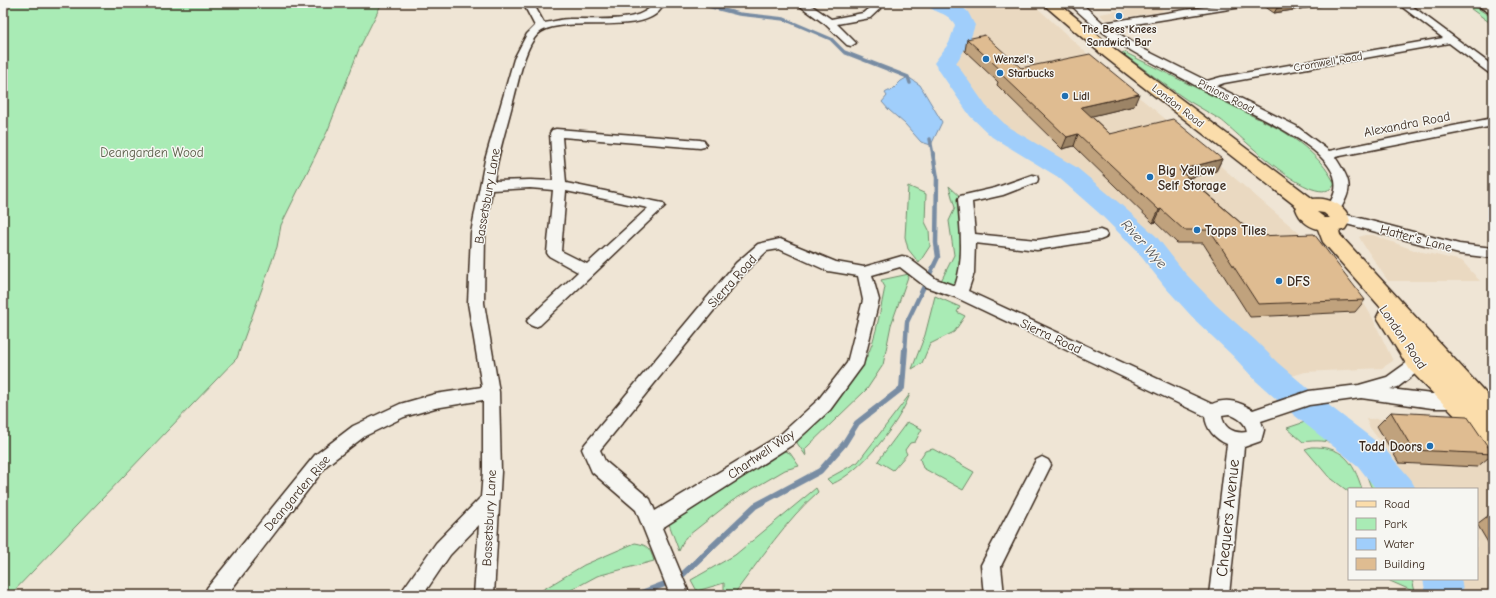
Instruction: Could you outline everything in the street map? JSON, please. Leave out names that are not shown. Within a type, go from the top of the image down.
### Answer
[{"type":"main road","name":"London Road","points":[[1050,3],[1117,59],[1309,206],[1306,209],[1307,214],[1312,219],[1333,218],[1330,237],[1493,418]]},
{"type":"main road","name":"London Road","points":[[1354,263],[1418,363],[1456,394],[1493,438]]},
{"type":"main road","points":[[1395,308],[1456,394]]},
{"type":"street","points":[[528,3],[541,28],[567,22],[626,21],[646,16],[658,6],[659,3]]},
{"type":"street","points":[[801,3],[829,22],[851,43]]},
{"type":"street","points":[[829,22],[866,16],[881,3]]},
{"type":"street","name":"Pinions Road","points":[[1076,3],[1101,26],[1140,51],[1205,86],[1292,129],[1327,155],[1340,175],[1343,190],[1333,218]]},
{"type":"street","points":[[1101,26],[1248,3]]},
{"type":"street","points":[[1402,3],[1493,71]]},
{"type":"street","name":"Bassetsbury Lane","points":[[484,595],[492,472],[491,392],[476,303],[478,233],[491,160],[519,59],[532,34],[541,28]]},
{"type":"street","name":"Cromwell Road","points":[[1205,86],[1221,80],[1451,40]]},
{"type":"street","name":"Alexandra Road","points":[[1327,155],[1493,122]]},
{"type":"street","points":[[588,271],[554,253],[560,186],[556,133],[700,144]]},
{"type":"street","points":[[960,293],[967,273],[968,238],[965,199],[998,192],[1032,179]]},
{"type":"street","points":[[487,186],[507,183],[560,186],[658,206],[535,320]]},
{"type":"street","name":"Hatter's Lane","points":[[1333,218],[1459,249],[1493,253]]},
{"type":"street","points":[[968,238],[1037,246],[1100,235]]},
{"type":"street","name":"Sierra Road","points":[[680,595],[643,505],[598,466],[591,449],[741,267],[763,247],[780,244],[832,268],[864,272],[902,261],[931,283],[960,293],[1213,412]]},
{"type":"street","name":"Chartwell Way","points":[[651,524],[786,440],[824,405],[855,366],[871,300],[864,272]]},
{"type":"street","points":[[1251,418],[1309,398],[1359,392],[1392,382],[1418,363]]},
{"type":"street","name":"Deangarden Rise","points":[[214,595],[322,460],[359,431],[400,411],[435,401],[491,392]]},
{"type":"street","points":[[1359,392],[1432,401],[1456,394]]},
{"type":"street","points":[[1230,407],[1241,411],[1251,418],[1256,429],[1255,436],[1249,440],[1236,440],[1216,428],[1213,419],[1213,412],[1220,408],[1230,407]]},
{"type":"street","name":"Chequers Avenue","points":[[1219,595],[1236,440]]},
{"type":"street","points":[[994,595],[991,565],[1042,465]]},
{"type":"street","points":[[411,595],[443,548],[490,501]]},
{"type":"shaded area","points":[[973,3],[1032,3],[1103,68],[1156,111],[1312,244],[1355,288],[1372,317],[1393,361],[1382,368],[1305,372],[1279,380],[1162,254],[1155,255],[1143,243],[1108,202],[1076,176],[1010,136],[990,121],[980,110],[959,80],[958,73],[953,67],[953,61],[968,40],[973,25],[970,19],[963,14]]},
{"type":"shaded area","points":[[1156,5],[1164,11],[1106,20],[1099,14]]},
{"type":"shaded area","points":[[1373,235],[1414,250],[1462,261],[1480,281],[1388,281],[1359,237]]},
{"type":"shaded area","points":[[1431,418],[1486,442],[1493,451],[1493,595],[1454,595],[1451,580],[1478,580],[1478,488],[1410,488],[1408,477],[1370,428],[1366,419]]},
{"type":"green space","name":"Deangarden Wood","points":[[3,3],[382,3],[359,49],[328,130],[281,225],[277,247],[237,358],[10,595],[3,595]]},
{"type":"green space","points":[[1463,3],[1469,3],[1493,18],[1493,25]]},
{"type":"green space","points":[[1124,52],[1281,130],[1312,153],[1325,167],[1335,184],[1326,191],[1312,189],[1295,181],[1259,154],[1221,120],[1191,103],[1122,53]]},
{"type":"green space","points":[[908,186],[926,194],[925,222],[929,230],[930,246],[919,263],[908,249],[905,237]]},
{"type":"green space","points":[[949,186],[964,200],[963,274],[954,284],[950,286],[941,281],[954,255],[949,221],[955,208]]},
{"type":"green space","points":[[909,274],[891,325],[883,365],[867,389],[805,449],[806,456],[797,443],[798,437],[841,395],[859,371],[872,344],[885,287],[881,280]]},
{"type":"green space","points":[[935,296],[960,307],[957,312],[965,316],[954,332],[930,344],[922,363],[912,369],[925,335]]},
{"type":"green space","points":[[910,394],[897,419],[878,446],[855,469],[832,484],[827,479],[858,462]]},
{"type":"green space","points":[[907,422],[922,429],[915,442],[910,443],[905,450],[907,454],[893,470],[878,461]]},
{"type":"green space","points":[[1305,422],[1335,437],[1356,450],[1374,465],[1380,472],[1388,488],[1372,488],[1364,469],[1358,460],[1345,448],[1330,442],[1303,442],[1287,428]]},
{"type":"green space","points":[[1311,447],[1322,447],[1339,452],[1355,470],[1362,488],[1348,488],[1348,491],[1328,476],[1305,449]]},
{"type":"green space","points":[[933,449],[974,472],[963,490],[923,468],[920,459],[925,451]]},
{"type":"green space","points":[[782,450],[790,453],[799,466],[785,470],[732,501],[685,538],[679,551],[669,524],[675,517]]},
{"type":"green space","points":[[816,488],[818,492],[784,528],[734,594],[724,594],[724,583],[697,591],[691,580],[735,555]]},
{"type":"green space","points":[[635,543],[646,546],[654,561],[597,576],[562,595],[534,595],[584,565]]},
{"type":"green space","points":[[1412,580],[1415,592],[1390,581]]},
{"type":"water","points":[[908,77],[920,85],[942,122],[931,145],[921,142],[882,102],[887,96],[885,93],[891,91],[901,81]]},
{"type":"building","points":[[1271,3],[1309,3],[1277,8]]},
{"type":"building","points":[[985,35],[1021,68],[1090,54],[1139,94],[1081,107],[1110,134],[1173,119],[1222,159],[1179,170],[1256,236],[1314,234],[1365,300],[1258,304],[1210,230],[1184,230],[1161,209],[1159,210],[1078,134],[1067,137],[1000,73],[1003,72],[967,39]]},
{"type":"building","points":[[1391,412],[1467,416],[1493,454],[1413,450]]},
{"type":"waterway","points":[[708,3],[708,6],[739,14],[784,19],[831,39],[844,52],[908,77],[910,83]]},
{"type":"waterway","name":"River Wye","points":[[935,3],[959,14],[965,25],[959,43],[945,63],[978,111],[1000,132],[1067,172],[1109,208],[1146,243],[1175,280],[1206,313],[1244,348],[1267,372],[1306,406],[1370,456],[1397,488]]},
{"type":"waterway","points":[[930,139],[933,155]]},
{"type":"waterway","points":[[905,350],[907,322],[938,257],[936,243],[937,178],[933,154]]},
{"type":"waterway","points":[[636,595],[678,579],[755,506],[820,471],[844,444],[857,423],[902,388],[905,349]]},
{"type":"waterway","name":"River Wye","points":[[1442,580],[1445,595]]},
{"type":"railway","points":[[1472,3],[1493,16]]},
{"type":"place","name":"The Bees Knees Sandwich Bar","points":[[1119,16]]},
{"type":"place","name":"Wenzel's","points":[[986,59]]},
{"type":"place","name":"Starbucks","points":[[1000,73]]},
{"type":"place","name":"Lidl","points":[[1065,96]]},
{"type":"place","name":"Big Yellow Self Storage","points":[[1150,177]]},
{"type":"place","name":"Topps Tiles","points":[[1197,230]]},
{"type":"place","name":"DFS","points":[[1279,281]]},
{"type":"place","name":"Todd Doors","points":[[1430,446]]}]
